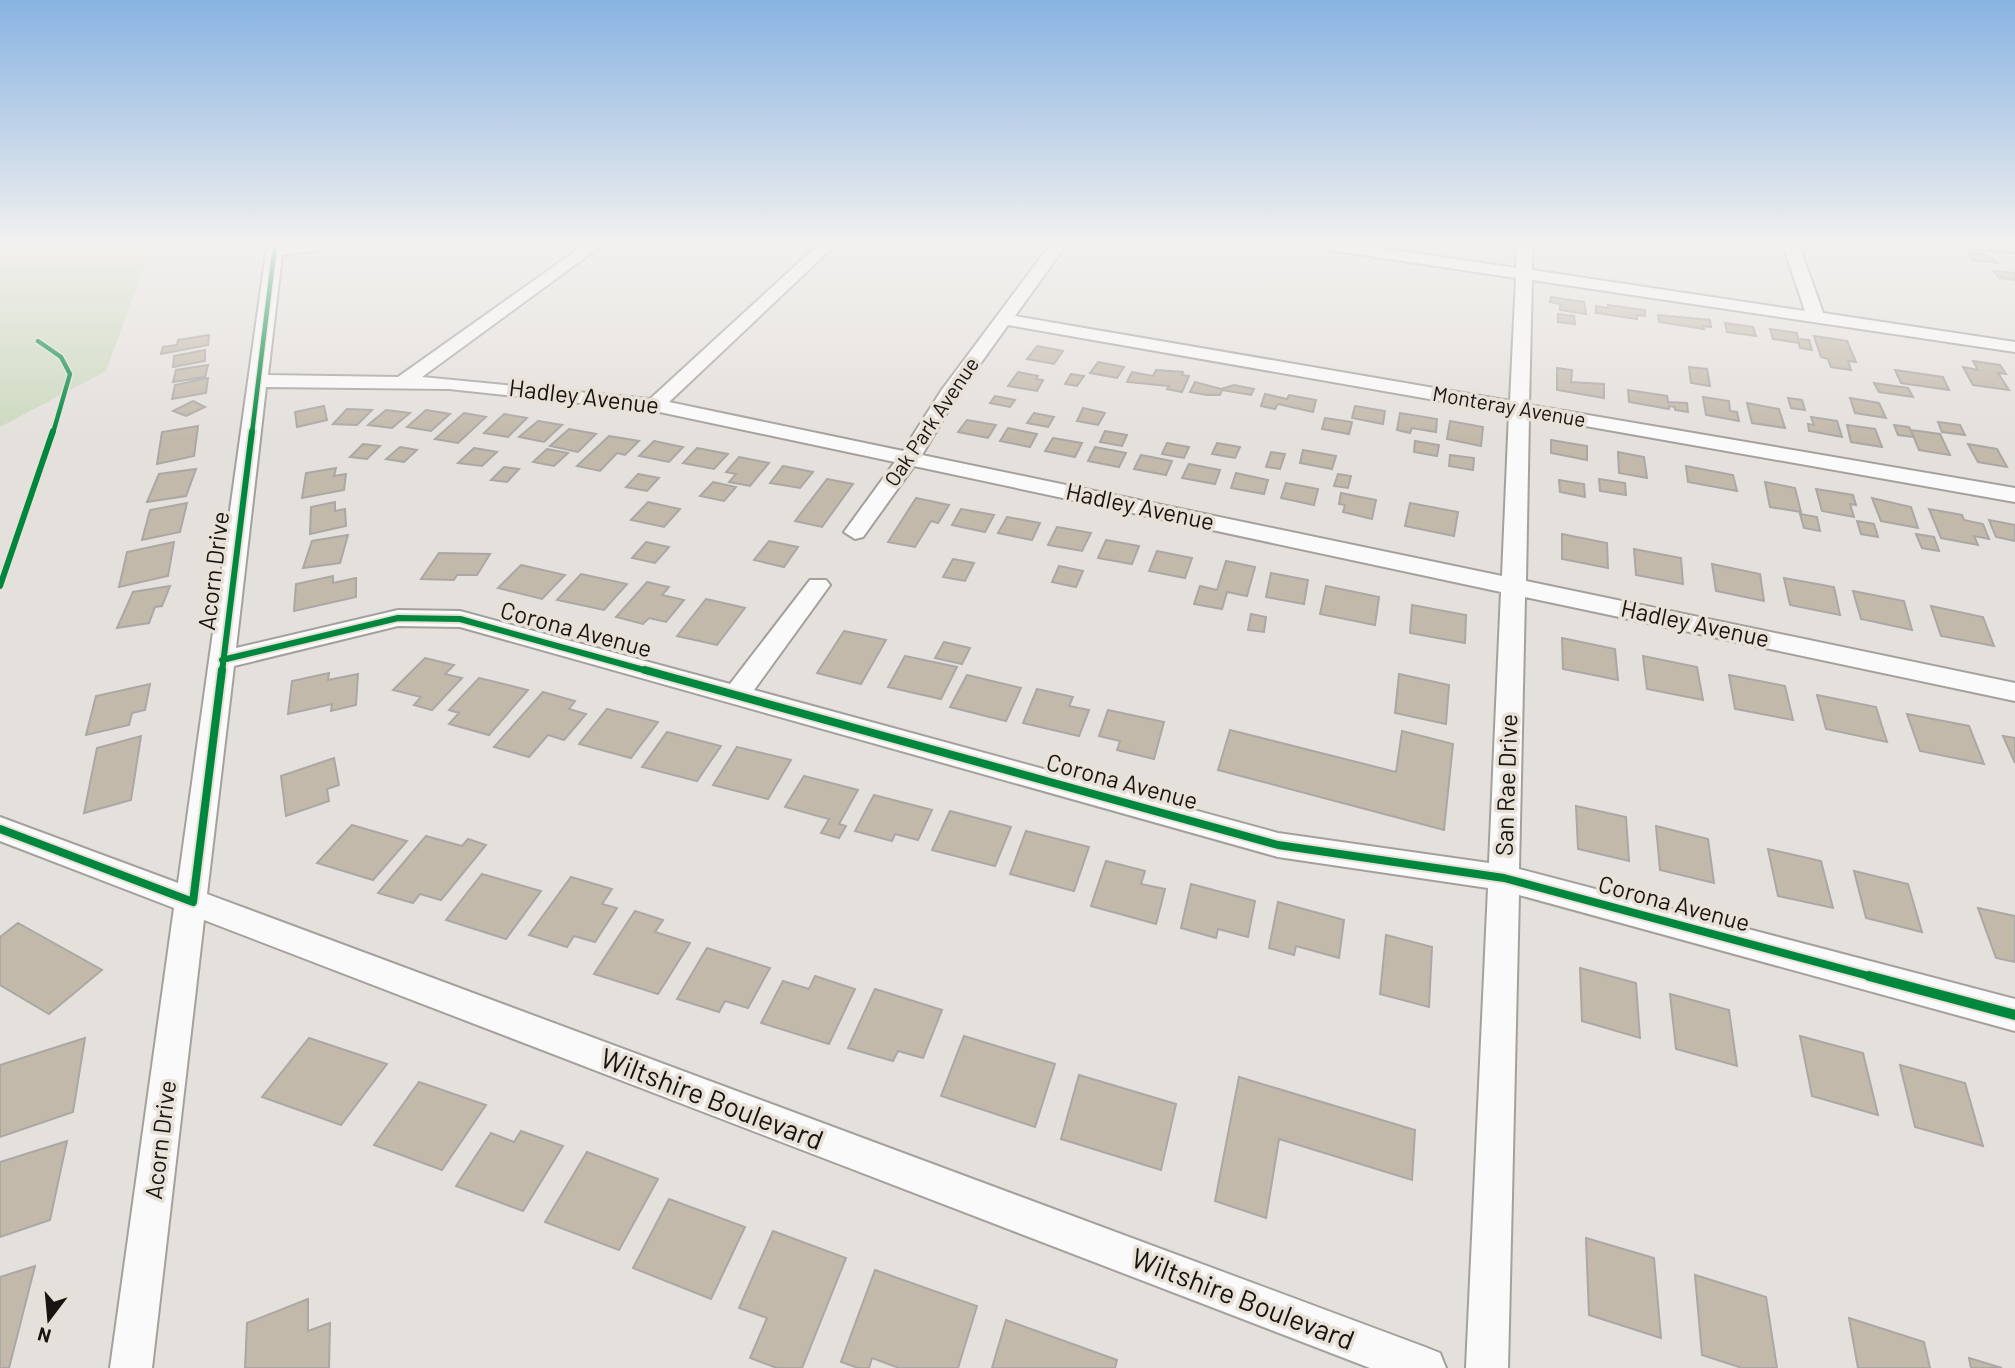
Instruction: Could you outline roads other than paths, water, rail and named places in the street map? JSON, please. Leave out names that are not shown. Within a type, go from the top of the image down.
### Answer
[{"type":"street","name":"Acorn Drive","points":[[131,1368],[193,902],[267,309]]},
{"type":"street","points":[[404,381],[505,309]]},
{"type":"street","points":[[655,405],[758,309]]},
{"type":"street","name":"Oak Park Avenue","points":[[855,532],[910,457],[948,395],[1011,309]]},
{"type":"street","name":"San Rae Drive","points":[[1487,1368],[1522,309]]},
{"type":"street","points":[[1775,309],[2015,347]]},
{"type":"street","points":[[1813,309],[1816,317]]},
{"type":"street","name":"Monteray Avenue","points":[[1004,319],[2015,495]]},
{"type":"street","name":"Hadley Avenue","points":[[257,381],[404,381],[526,389],[655,405],[2015,692]]},
{"type":"street","points":[[736,695],[818,585]]},
{"type":"street","name":"Corona Avenue","points":[[222,660],[375,622],[432,616],[460,619],[1278,845],[1335,858],[1461,870],[1504,878],[2015,1015]]},
{"type":"street","name":"Wiltshire Boulevard","points":[[0,829],[1425,1368]]}]
